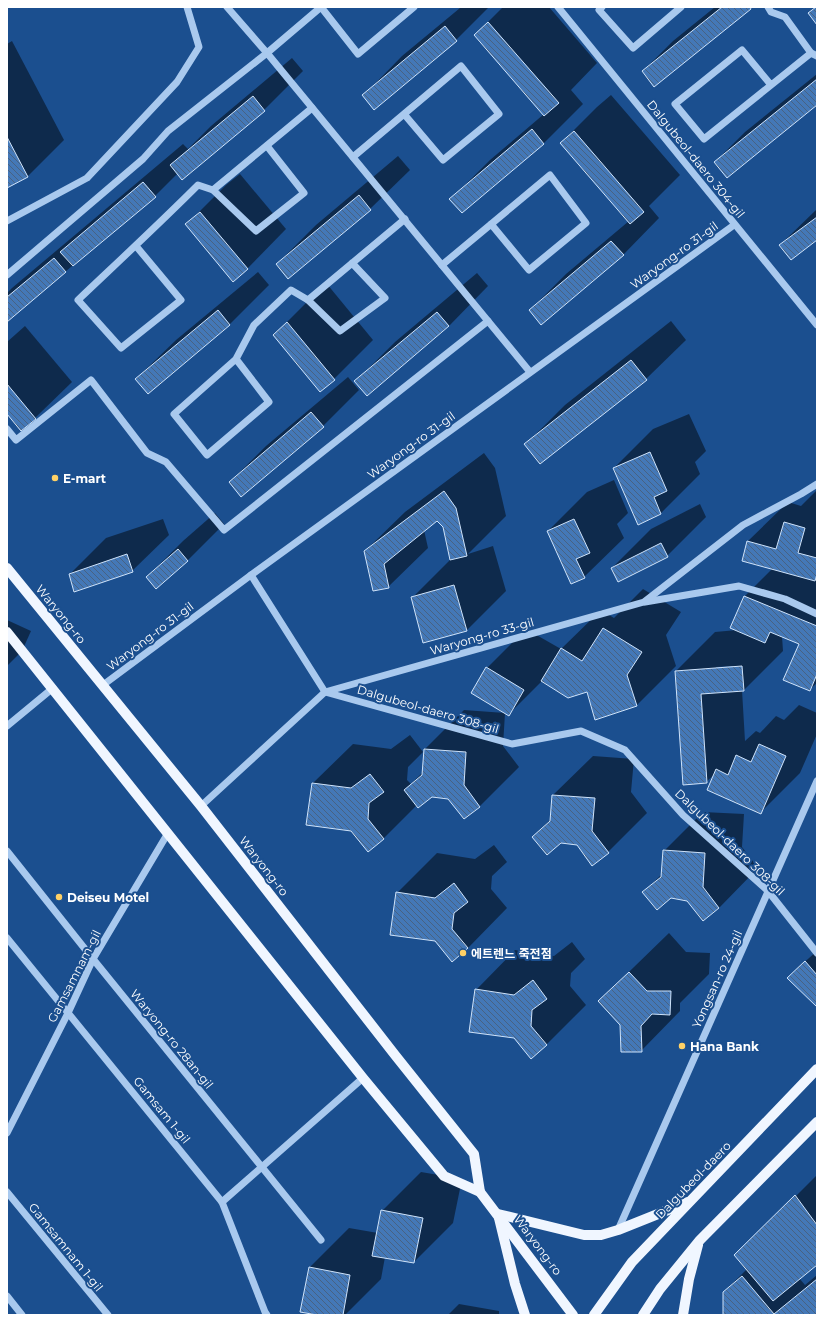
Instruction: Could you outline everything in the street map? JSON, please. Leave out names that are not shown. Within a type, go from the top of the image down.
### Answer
[{"type":"main road","name":"Waryong-ro","points":[[7,568],[201,806],[474,1154],[480,1192]]},
{"type":"main road","name":"Waryong-ro","points":[[7,632],[363,1078],[444,1176],[480,1192],[573,1315]]},
{"type":"main road","name":"Dalgubeol-daero","points":[[594,1315],[632,1262],[817,1069]]},
{"type":"main road","points":[[643,1315],[660,1289],[700,1240],[817,1122]]},
{"type":"main road","points":[[525,1315],[515,1284],[498,1214],[584,1234],[601,1235],[618,1230],[691,1200]]},
{"type":"main road","points":[[682,1315],[689,1279],[700,1240]]},
{"type":"street","points":[[7,221],[87,178],[177,82],[199,47],[187,7]]},
{"type":"street","points":[[227,7],[267,53],[530,372]]},
{"type":"street","points":[[7,275],[143,159],[168,130],[267,53],[321,7],[358,54],[414,7]]},
{"type":"street","name":"Dalgubeol-daero 304-gil","points":[[558,7],[734,225],[817,325]]},
{"type":"street","points":[[602,7],[599,10],[633,48],[681,7]]},
{"type":"street","points":[[768,7],[771,12],[785,17],[814,54],[771,85],[704,139],[675,104],[742,50],[771,85]]},
{"type":"street","points":[[353,157],[404,114],[461,66],[499,114],[443,160],[404,114]]},
{"type":"street","points":[[213,190],[312,108]]},
{"type":"street","points":[[136,246],[180,300],[121,348],[78,300],[198,185],[213,190],[256,231],[304,192],[267,146]]},
{"type":"street","points":[[442,265],[491,224],[550,175],[586,223],[529,270],[491,224]]},
{"type":"street","points":[[308,300],[404,219]]},
{"type":"street","name":"Waryong-ro 31-gil","points":[[103,685],[251,575],[734,225]]},
{"type":"street","points":[[236,359],[269,402],[207,455],[174,414],[236,359],[254,326],[291,290],[308,300],[340,331],[386,298],[352,264]]},
{"type":"street","points":[[7,429],[16,440],[91,380],[147,453],[166,462],[224,530],[488,321]]},
{"type":"street","name":"Waryong-ro 33-gil","points":[[644,602],[743,525],[817,484]]},
{"type":"street","points":[[251,575],[325,692]]},
{"type":"street","name":"Waryong-ro 33-gil","points":[[201,806],[325,692],[644,602],[739,586],[785,600],[817,614]]},
{"type":"street","points":[[7,726],[53,688]]},
{"type":"street","name":"Dalgubeol-daero 308-gil","points":[[325,692],[512,744],[581,731],[625,750],[683,815],[768,891],[817,953]]},
{"type":"street","name":"Yongsan-ro 24-gil","points":[[618,1230],[817,781]]},
{"type":"street","name":"Gamsamnam-gil","points":[[7,1133],[68,1013],[92,959],[168,833]]},
{"type":"street","name":"Waryong-ro 28an-gil","points":[[7,850],[92,959],[321,1240]]},
{"type":"street","name":"Gamsam 1-gil","points":[[7,938],[222,1202],[267,1315]]},
{"type":"street","points":[[222,1202],[363,1078]]},
{"type":"street","name":"Gamsamnam 1-gil","points":[[7,1192],[108,1315]]},
{"type":"street","points":[[7,1296],[22,1315]]},
{"type":"building","points":[[722,7],[750,7],[751,9],[654,87],[642,71]]},
{"type":"building","points":[[817,7],[817,25],[808,13]]},
{"type":"building","points":[[488,22],[559,103],[544,116],[474,35]]},
{"type":"building","points":[[445,26],[457,41],[374,110],[362,95]]},
{"type":"building","points":[[817,79],[817,105],[727,178],[714,162]]},
{"type":"building","points":[[253,96],[265,111],[182,180],[170,165]]},
{"type":"building","points":[[532,129],[544,144],[462,213],[449,199]]},
{"type":"building","points":[[574,131],[644,212],[630,224],[560,143]]},
{"type":"building","points":[[7,137],[28,177],[7,188]]},
{"type":"building","points":[[143,182],[156,197],[73,266],[60,252]]},
{"type":"building","points":[[359,195],[371,210],[288,279],[276,264]]},
{"type":"building","points":[[200,212],[248,269],[233,282],[185,224]]},
{"type":"building","points":[[817,217],[817,240],[791,260],[779,245]]},
{"type":"building","points":[[611,241],[624,255],[541,325],[529,310]]},
{"type":"building","points":[[54,258],[66,272],[7,322],[7,297]]},
{"type":"building","points":[[218,310],[230,325],[148,394],[135,379]]},
{"type":"building","points":[[437,312],[449,326],[367,396],[354,381]]},
{"type":"building","points":[[287,322],[335,380],[320,392],[273,335]]},
{"type":"building","points":[[631,360],[647,380],[540,464],[524,444]]},
{"type":"building","points":[[7,384],[36,419],[21,431],[7,414]]},
{"type":"building","points":[[311,412],[324,427],[241,497],[229,482]]},
{"type":"building","points":[[650,452],[667,491],[654,497],[661,514],[638,525],[613,468]]},
{"type":"building","points":[[444,491],[456,508],[467,556],[450,560],[443,527],[437,521],[384,564],[389,588],[373,591],[364,551]]},
{"type":"building","points":[[574,519],[590,553],[576,559],[585,578],[571,584],[547,531]]},
{"type":"building","points":[[784,522],[805,528],[798,553],[817,558],[817,574],[815,581],[742,561],[747,541],[776,549]]},
{"type":"building","points":[[661,543],[668,557],[618,582],[611,568]]},
{"type":"building","points":[[178,549],[188,561],[156,589],[146,577]]},
{"type":"building","points":[[127,554],[133,572],[74,592],[69,574]]},
{"type":"building","points":[[454,585],[467,631],[423,643],[411,597]]},
{"type":"building","points":[[744,596],[817,626],[817,674],[810,691],[783,680],[799,644],[770,632],[765,643],[730,628]]},
{"type":"building","points":[[603,628],[642,652],[627,675],[637,706],[595,720],[587,692],[568,698],[541,681],[561,648],[582,661]]},
{"type":"building","points":[[742,666],[744,691],[701,694],[707,783],[683,785],[675,671]]},
{"type":"building","points":[[486,667],[524,690],[509,716],[471,693]]},
{"type":"building","points":[[759,744],[786,756],[761,814],[707,790],[716,769],[728,775],[736,755],[751,762]]},
{"type":"building","points":[[424,749],[466,752],[464,785],[480,807],[464,819],[448,799],[432,797],[418,808],[404,790],[422,775]]},
{"type":"building","points":[[370,774],[384,792],[369,803],[368,819],[384,839],[368,852],[351,831],[306,825],[312,783],[351,788]]},
{"type":"building","points":[[552,795],[595,798],[592,831],[609,853],[592,866],[577,845],[561,843],[547,855],[532,837],[550,821]]},
{"type":"building","points":[[663,850],[705,853],[703,887],[719,908],[703,921],[687,901],[671,898],[657,910],[642,892],[661,877]]},
{"type":"building","points":[[454,883],[468,902],[454,913],[452,929],[468,948],[452,962],[435,941],[390,935],[396,892],[435,898]]},
{"type":"building","points":[[805,961],[817,975],[817,1007],[787,978]]},
{"type":"building","points":[[629,972],[647,991],[671,991],[670,1015],[652,1014],[641,1026],[642,1052],[621,1052],[620,1025],[598,1001]]},
{"type":"building","points":[[533,980],[547,999],[532,1010],[531,1026],[547,1045],[531,1059],[514,1038],[469,1032],[475,989],[514,995]]},
{"type":"building","points":[[795,1195],[817,1225],[817,1265],[773,1301],[734,1255]]},
{"type":"building","points":[[381,1210],[423,1218],[414,1263],[372,1256]]},
{"type":"building","points":[[309,1267],[350,1275],[343,1315],[317,1315],[300,1312]]},
{"type":"building","points":[[742,1276],[774,1314],[817,1279],[817,1315],[723,1315],[723,1292]]},
{"type":"place","name":"E-mart","points":[[55,478]]},
{"type":"place","name":"Deiseu Motel","points":[[59,897]]},
{"type":"place","name":"에트렌느 죽전점","points":[[463,953]]},
{"type":"place","name":"Hana Bank","points":[[682,1046]]}]
